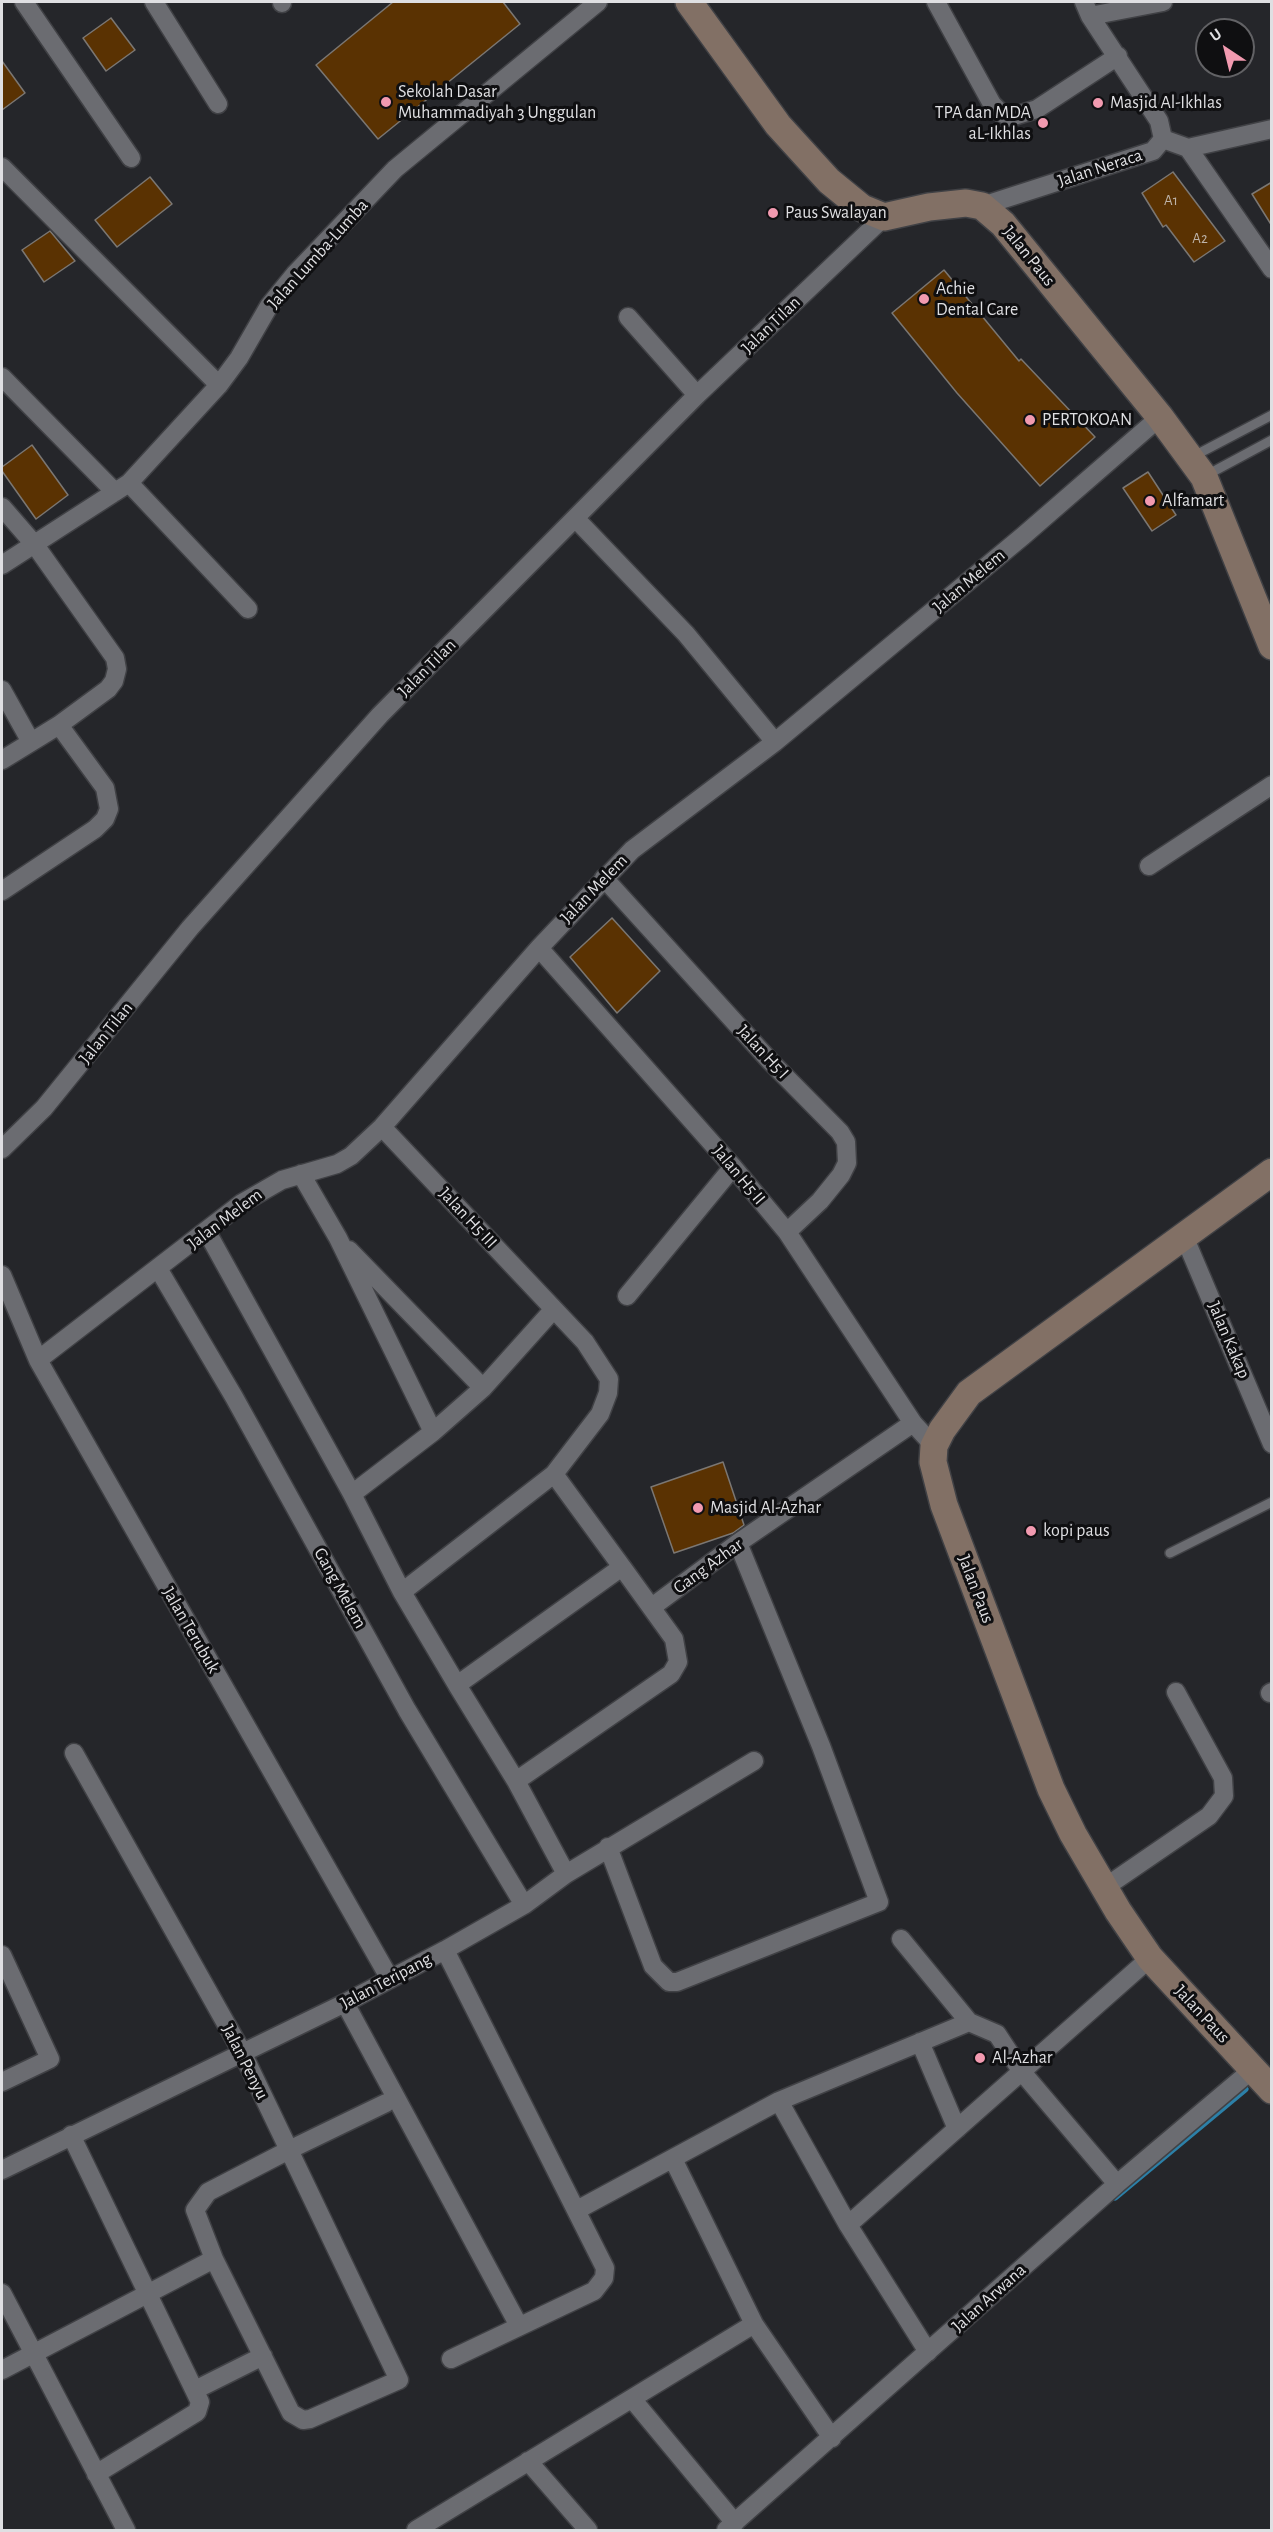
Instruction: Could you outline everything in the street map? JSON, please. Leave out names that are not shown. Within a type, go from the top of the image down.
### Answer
[{"type":"main road","points":[[689,2],[778,125],[845,195],[862,208],[884,217],[950,203],[982,206]]},
{"type":"main road","name":"Jalan Paus","points":[[982,206],[1003,224],[1160,417],[1197,468],[1272,646]]},
{"type":"main road","points":[[934,1446],[942,1430],[969,1394],[1272,1172]]},
{"type":"main road","name":"Jalan Paus","points":[[934,1446],[935,1478],[944,1505],[1051,1789],[1104,1888],[1150,1958],[1272,2090]]},
{"type":"street","points":[[24,2],[131,158]]},
{"type":"street","points":[[154,2],[218,104]]},
{"type":"street","name":"Jalan Lumba-Lumba","points":[[2,565],[122,488],[219,385],[269,306],[295,274],[395,169],[598,2]]},
{"type":"street","points":[[936,2],[992,104],[1001,113],[1011,117],[1037,109],[1118,56]]},
{"type":"street","points":[[1087,9],[1163,2]]},
{"type":"street","name":"Jalan Neraca","points":[[982,206],[1153,150],[1163,139],[1159,121],[1087,9]]},
{"type":"street","points":[[1163,139],[1188,148],[1272,129]]},
{"type":"street","points":[[1188,148],[1272,269]]},
{"type":"street","points":[[2,168],[219,385]]},
{"type":"street","name":"Jalan Tilan","points":[[2,1149],[44,1108],[190,928],[380,715],[697,395],[884,217]]},
{"type":"street","points":[[628,317],[697,395]]},
{"type":"street","points":[[2,376],[248,609]]},
{"type":"street","name":"Jalan Melem","points":[[38,1360],[261,1191],[282,1180],[337,1164],[382,1127],[538,948],[604,878],[655,830],[775,742],[1023,536],[1160,417]]},
{"type":"street","points":[[2,507],[35,545],[115,658],[117,669],[114,681],[108,689],[58,725],[2,760]]},
{"type":"street","points":[[576,519],[679,627],[775,742]]},
{"type":"street","points":[[2,690],[31,742]]},
{"type":"street","points":[[2,891],[95,828],[105,819],[109,809],[105,788],[58,725]]},
{"type":"street","points":[[1149,866],[1272,784]]},
{"type":"street","name":"Jalan H5 I","points":[[604,878],[770,1061],[840,1132],[846,1142],[847,1163],[841,1175],[820,1201],[787,1232]]},
{"type":"street","name":"Jalan H5 II","points":[[538,948],[733,1167],[787,1232],[913,1423],[934,1446]]},
{"type":"street","name":"Jalan H5 III","points":[[382,1127],[553,1310],[585,1341],[609,1379],[608,1393],[600,1414],[555,1474],[402,1592]]},
{"type":"street","points":[[627,1296],[733,1167]]},
{"type":"street","points":[[301,1174],[338,1238],[433,1432]]},
{"type":"street","points":[[207,1232],[352,1494],[402,1592],[516,1781],[566,1874]]},
{"type":"street","name":"Jalan Kakap","points":[[1184,1236],[1272,1444]]},
{"type":"street","points":[[338,1238],[483,1388]]},
{"type":"street","name":"Gang Melem","points":[[159,1270],[234,1397],[407,1710],[524,1905]]},
{"type":"street","name":"Jalan Terubuk","points":[[2,1275],[38,1360],[390,1979]]},
{"type":"street","points":[[352,1494],[433,1432],[483,1388],[553,1310]]},
{"type":"street","name":"Gang Azhar","points":[[652,1607],[738,1543],[913,1423]]},
{"type":"street","points":[[516,1781],[671,1674],[678,1662],[677,1645],[555,1474]]},
{"type":"street","points":[[608,1847],[653,1966],[665,1980],[673,1983],[879,1902],[821,1746],[738,1543]]},
{"type":"street","points":[[457,1685],[622,1567]]},
{"type":"street","points":[[1104,1888],[1209,1816],[1224,1796],[1223,1778],[1176,1692]]},
{"type":"street","name":"Jalan Penyu","points":[[74,1753],[242,2052],[399,2380],[303,2420],[291,2413],[263,2356]]},
{"type":"street","name":"Jalan Teripang","points":[[2,2170],[345,2003],[445,1950],[524,1905],[608,1847],[754,1761]]},
{"type":"street","points":[[901,1939],[969,2022],[997,2034],[1022,2072],[1117,2184]]},
{"type":"street","points":[[445,1950],[604,2268],[600,2285],[594,2291],[451,2359]]},
{"type":"street","points":[[2,1955],[50,2059],[2,2082]]},
{"type":"street","points":[[848,2225],[1150,1958]]},
{"type":"street","points":[[345,2003],[519,2326]]},
{"type":"street","points":[[577,2210],[779,2101],[969,2022]]},
{"type":"street","points":[[920,2042],[957,2129]]},
{"type":"street","name":"Jalan Arwana","points":[[730,2527],[1117,2184],[1253,2068]]},
{"type":"street","points":[[779,2101],[848,2225],[928,2352]]},
{"type":"street","points":[[195,2390],[263,2356],[214,2259],[195,2214],[201,2199],[208,2192],[386,2103]]},
{"type":"street","points":[[71,2135],[200,2402],[197,2412],[96,2474]]},
{"type":"street","points":[[672,2158],[754,2324],[832,2438]]},
{"type":"street","points":[[2,2370],[214,2259]]},
{"type":"street","points":[[2,2293],[126,2530]]},
{"type":"street","points":[[416,2530],[440,2525],[528,2461],[633,2400],[754,2324]]},
{"type":"street","points":[[633,2400],[730,2527]]},
{"type":"street","points":[[528,2461],[588,2530]]},
{"type":"lane","points":[[1197,468],[1272,416]]},
{"type":"lane","points":[[1197,468],[1272,440]]},
{"type":"lane","points":[[1170,1553],[1272,1502]]},
{"type":"building","name":"Sekolah Dasar Muhammadiyah 3 Unggulan","points":[[393,2],[503,2],[520,24],[378,139],[316,65]]},
{"type":"building","points":[[111,18],[135,50],[106,71],[83,38]]},
{"type":"building","points":[[2,61],[25,93],[2,110]]},
{"type":"building","points":[[1173,172],[1225,241],[1194,262],[1166,225],[1163,227],[1142,193]]},
{"type":"building","points":[[150,177],[172,204],[117,247],[95,220]]},
{"type":"building","points":[[1272,182],[1272,226],[1252,194]]},
{"type":"building","points":[[50,231],[75,261],[44,282],[22,250]]},
{"type":"building","points":[[944,270],[1019,361],[1021,359],[1095,437],[1040,486],[957,393],[892,313]]},
{"type":"building","points":[[32,445],[68,495],[36,519],[2,471],[2,467]]},
{"type":"building","name":"Alfamart","points":[[1148,472],[1176,515],[1152,531],[1123,488]]},
{"type":"building","points":[[612,918],[660,971],[617,1013],[570,957]]},
{"type":"building","name":"Masjid Al-Azhar","points":[[723,1462],[744,1525],[733,1533],[674,1553],[651,1487]]},
{"type":"waterway","points":[[1115,2197],[1245,2089]]},
{"type":"place","name":"Sekolah Dasar Muhammadiyah 3 Unggulan","points":[[386,102]]},
{"type":"place","name":"Masjid Al-Ikhlas","points":[[1098,103]]},
{"type":"place","name":"TPA dan MDA aL-Ikhlas","points":[[1043,123]]},
{"type":"place","name":"Paus Swalayan","points":[[773,213]]},
{"type":"place","name":"Achie Dental Care","points":[[924,299]]},
{"type":"place","name":"PERTOKOAN","points":[[1030,420]]},
{"type":"place","name":"Alfamart","points":[[1150,501]]},
{"type":"place","name":"Masjid Al-Azhar","points":[[698,1508]]},
{"type":"place","name":"kopi paus","points":[[1031,1531]]},
{"type":"place","name":"Al-Azhar","points":[[980,2058]]}]
